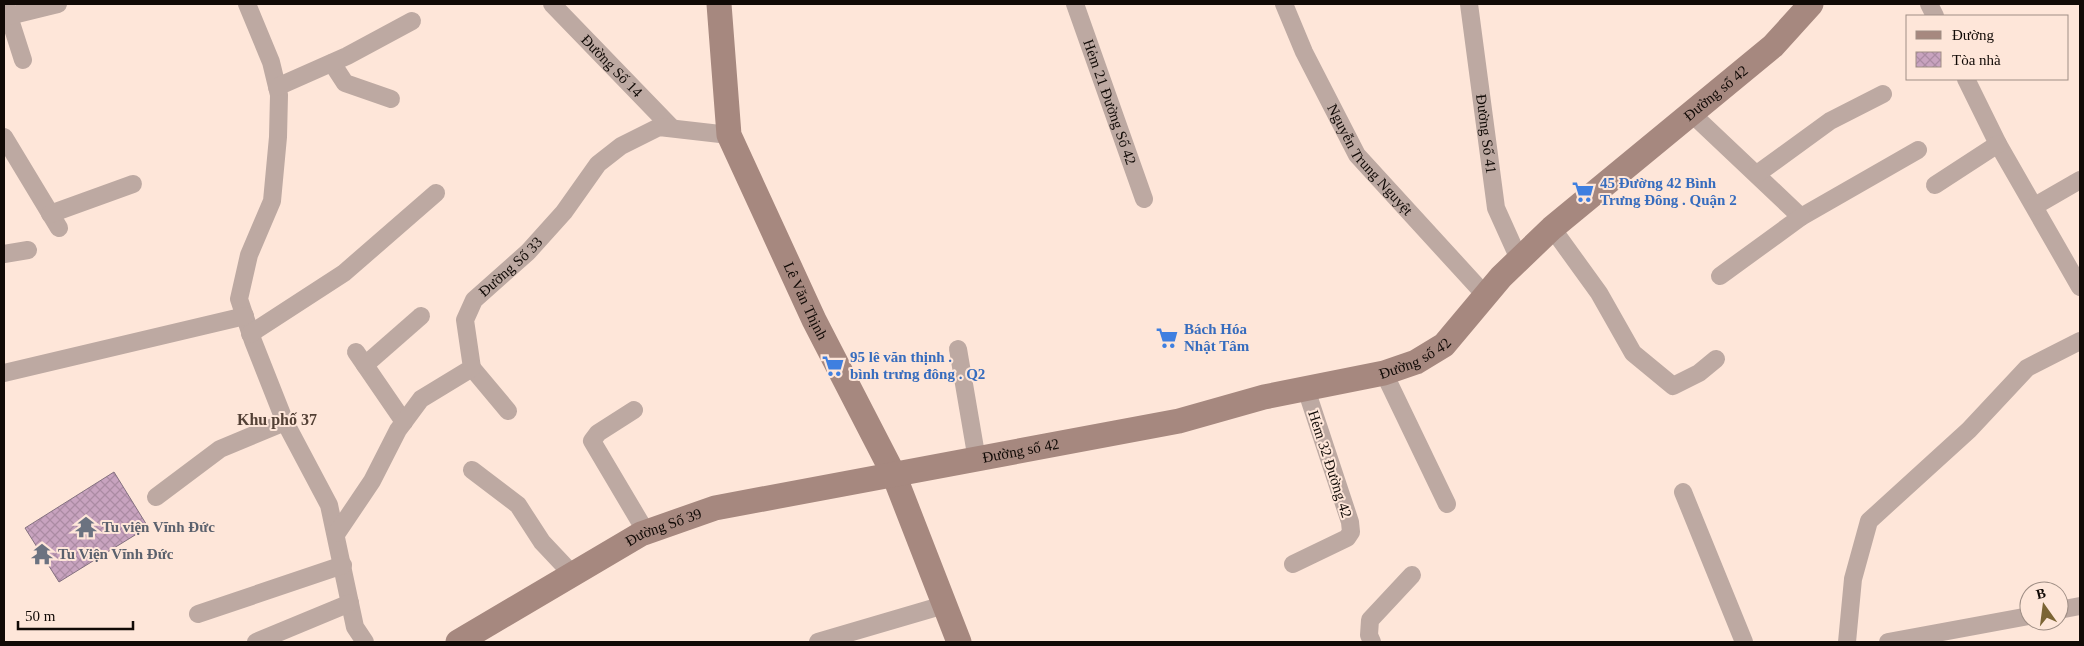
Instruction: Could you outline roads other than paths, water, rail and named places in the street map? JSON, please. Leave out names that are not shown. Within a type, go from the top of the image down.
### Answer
[{"type":"street","points":[[23,60],[8,18],[58,4]]},
{"type":"street","points":[[247,4],[271,62],[279,95],[278,137],[272,201],[249,255],[239,299],[250,334],[285,422],[330,505],[354,627],[364,642]]},
{"type":"street","name":"Đường Số 14","points":[[552,4],[672,128]]},
{"type":"street","name":"Lê Văn Thịnh","points":[[719,4],[729,134],[814,320],[894,475],[959,642]]},
{"type":"street","name":"Hẻm 21 Đường Số 42","points":[[1075,4],[1144,200]]},
{"type":"street","name":"Nguyễn Trung Nguyệt","points":[[1284,4],[1304,52],[1357,155],[1486,296]]},
{"type":"street","name":"Đường Số 41","points":[[1469,4],[1496,208],[1519,259]]},
{"type":"street","name":"Đường số 42","points":[[894,475],[1179,421],[1264,397],[1384,373],[1416,362],[1444,345],[1501,277],[1552,228],[1773,46],[1811,4]]},
{"type":"street","points":[[277,87],[332,63],[412,21]]},
{"type":"street","points":[[332,63],[346,83],[391,99]]},
{"type":"street","points":[[1966,80],[1998,144],[2080,287]]},
{"type":"street","points":[[1757,174],[1830,121],[1882,94]]},
{"type":"street","points":[[1691,113],[1800,217]]},
{"type":"street","name":"Đường Số 33","points":[[472,368],[464,320],[474,300],[528,252],[564,212],[598,164],[621,146],[659,126],[729,134]]},
{"type":"street","points":[[4,137],[54,221],[133,184]]},
{"type":"street","points":[[1935,185],[1998,144]]},
{"type":"street","points":[[1720,276],[1800,217],[1918,150]]},
{"type":"street","points":[[2035,206],[2080,180]]},
{"type":"street","points":[[250,334],[344,274],[436,193]]},
{"type":"street","points":[[1552,228],[1599,293],[1634,354],[1673,386],[1699,373],[1716,360]]},
{"type":"street","points":[[4,254],[28,250]]},
{"type":"street","points":[[4,374],[245,316]]},
{"type":"street","points":[[404,422],[361,358],[421,316]]},
{"type":"street","points":[[1847,642],[1853,578],[1868,521],[1969,430],[2027,368],[2080,341]]},
{"type":"street","points":[[958,349],[976,460]]},
{"type":"street","points":[[337,533],[372,481],[404,422],[421,399],[472,368],[508,411]]},
{"type":"street","points":[[1384,373],[1447,504]]},
{"type":"street","name":"Hẻm 32 Đường 42","points":[[1293,564],[1347,538],[1351,532],[1350,522],[1306,389]]},
{"type":"street","points":[[634,410],[598,432],[592,441],[646,532]]},
{"type":"street","points":[[156,497],[220,450],[285,422]]},
{"type":"street","points":[[472,470],[518,505],[542,542],[574,576]]},
{"type":"street","name":"Đường Số 39","points":[[458,642],[574,576],[646,532],[715,508],[894,475]]},
{"type":"street","points":[[1683,492],[1744,642]]},
{"type":"street","points":[[198,614],[343,564]]},
{"type":"street","points":[[1372,642],[1369,635],[1370,620],[1412,575]]},
{"type":"street","points":[[256,642],[350,603]]},
{"type":"street","points":[[818,642],[944,605]]},
{"type":"street","points":[[1888,642],[2019,618]]},
{"type":"place","name":"45 Đường 42 Bình Trưng Đông . Quận 2","points":[[1583,192]]},
{"type":"place","name":"Bách Hóa Nhật Tâm","points":[[1167,338]]},
{"type":"place","name":"95 lê văn thịnh . bình trưng đông . Q2","points":[[833,366]]},
{"type":"place","name":"Tu viện Vĩnh Đức","points":[[86,527]]},
{"type":"place","name":"Tu Viện Vĩnh Đức","points":[[42,554]]},
{"type":"district","name":"Khu phố 37","points":[[277,419]]}]
